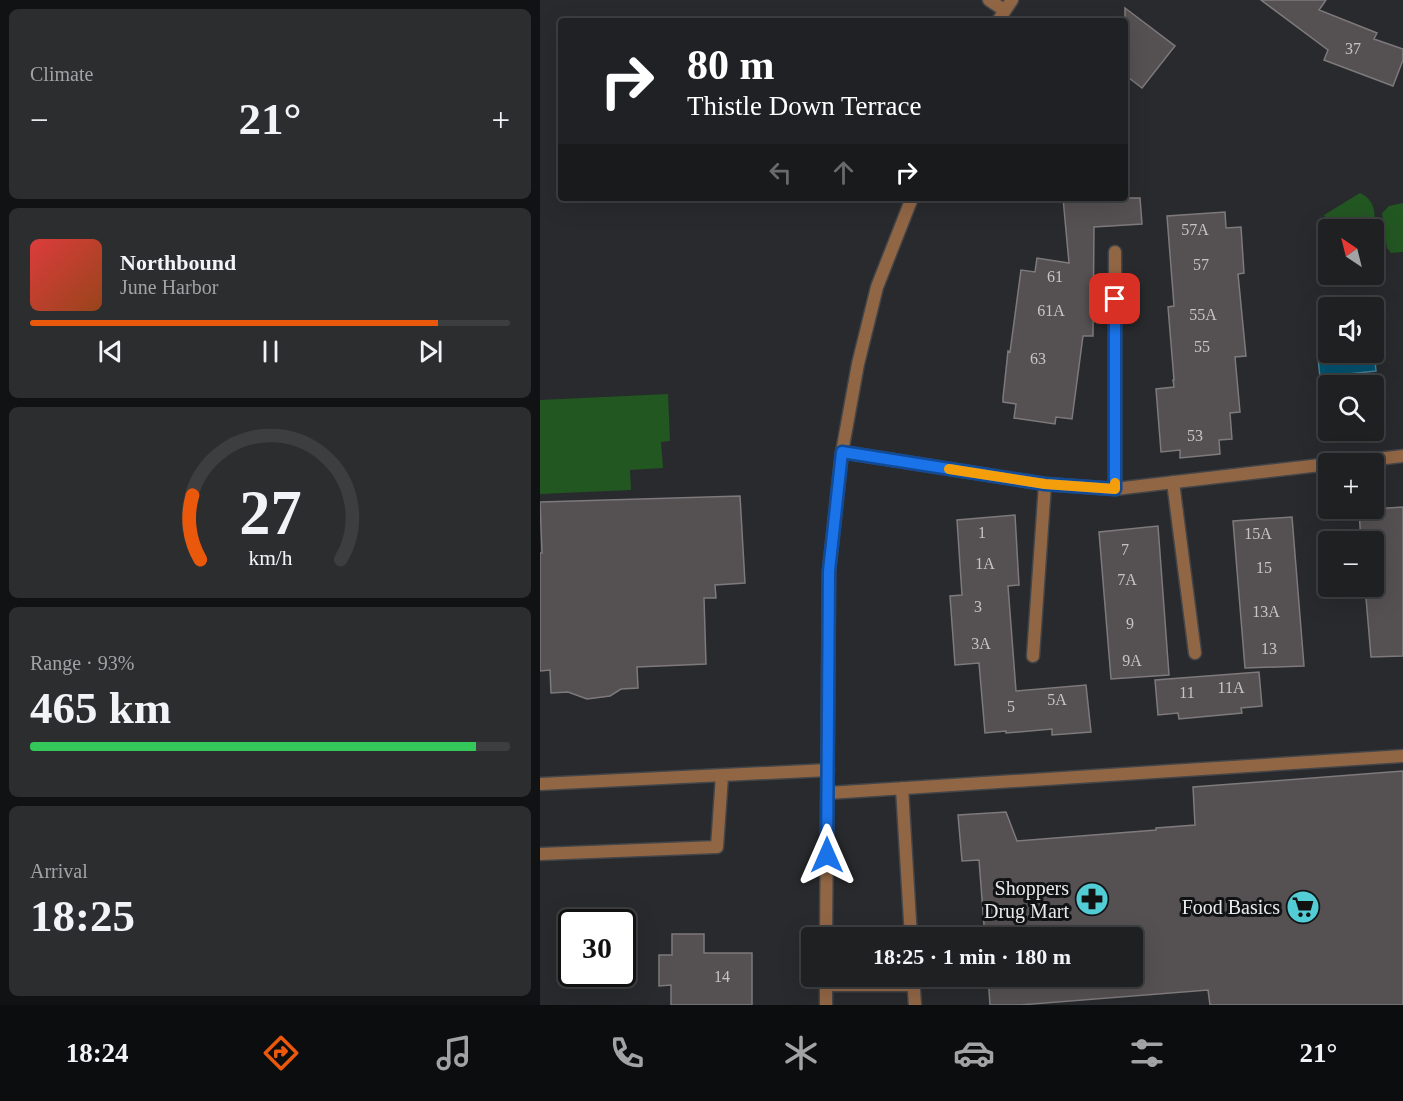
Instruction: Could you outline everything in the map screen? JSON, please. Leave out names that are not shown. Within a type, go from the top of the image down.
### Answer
[{"type":"street","points":[[989,0],[1005,10]]},
{"type":"street","points":[[826,927],[829,571],[842,452],[858,364],[877,287],[911,201]]},
{"type":"street","points":[[1115,252],[1115,489]]},
{"type":"street","points":[[842,452],[1045,484],[1115,489],[1318,465]]},
{"type":"street","points":[[1384,458],[1403,456]]},
{"type":"street","points":[[1173,482],[1195,653]]},
{"type":"street","points":[[1033,656],[1045,484]]},
{"type":"street","points":[[828,793],[1403,756]]},
{"type":"street","points":[[540,784],[828,770]]},
{"type":"street","points":[[540,854],[717,847],[722,776]]},
{"type":"street","points":[[902,788],[910,927]]},
{"type":"street","points":[[826,987],[826,1005]]},
{"type":"street","points":[[914,987],[915,1005]]},
{"type":"green space","points":[[1360,193],[1369,199],[1374,208],[1374,219],[1327,219],[1324,215]]},
{"type":"green space","points":[[1403,203],[1403,252],[1391,253],[1387,248],[1382,213],[1389,206]]},
{"type":"green space","points":[[668,394],[670,441],[661,442],[663,468],[630,470],[631,490],[540,494],[540,400]]},
{"type":"water","points":[[1318,363],[1375,363],[1376,371],[1320,375]]},
{"type":"building","points":[[1261,0],[1326,0],[1319,10],[1377,33],[1374,39],[1403,49],[1403,60],[1393,86],[1324,60],[1328,50]]},
{"type":"building","points":[[1125,8],[1175,46],[1142,88],[1128,77],[1128,18],[1125,18]]},
{"type":"building","points":[[1128,198],[1140,198],[1142,224],[1094,227],[1093,336],[1083,336],[1072,419],[1056,417],[1055,424],[1014,418],[1016,404],[1003,402],[1003,398],[1021,270],[1035,272],[1037,258],[1069,263],[1063,201],[1128,201]]},
{"type":"building","points":[[1225,212],[1226,228],[1241,227],[1244,273],[1238,274],[1246,356],[1235,357],[1240,412],[1230,413],[1232,439],[1219,440],[1220,454],[1180,458],[1180,450],[1161,452],[1156,389],[1174,387],[1168,307],[1174,306],[1167,216]]},
{"type":"building","points":[[740,496],[745,583],[715,585],[716,598],[704,598],[706,664],[637,667],[638,688],[621,689],[610,696],[587,699],[568,692],[551,693],[550,670],[540,671],[540,553],[542,553],[540,502]]},
{"type":"building","points":[[1403,507],[1403,656],[1371,657],[1366,597],[1384,597],[1384,531],[1360,531],[1360,519],[1384,519],[1384,508]]},
{"type":"building","points":[[1015,515],[1019,585],[1008,586],[1016,691],[1086,685],[1091,732],[1052,735],[1052,729],[985,733],[979,663],[955,665],[950,596],[962,595],[957,520]]},
{"type":"building","points":[[1292,517],[1304,666],[1245,668],[1233,521]]},
{"type":"building","points":[[1158,526],[1169,675],[1111,679],[1099,532]]},
{"type":"building","points":[[1259,672],[1262,706],[1241,708],[1242,713],[1179,719],[1178,713],[1158,715],[1155,680]]},
{"type":"building","name":"Food Basics","points":[[1403,771],[1403,1005],[1210,1005],[1208,990],[1020,1005],[990,1005],[989,987],[1143,987],[1143,927],[984,927],[979,860],[962,861],[958,815],[1006,812],[1017,841],[1156,830],[1156,828],[1195,825],[1193,787]]},
{"type":"building","points":[[672,934],[704,934],[704,953],[752,953],[752,1005],[671,1005],[671,985],[659,986],[659,955],[672,955]]},
{"type":"slow traffic","points":[[949,469],[1045,484],[1115,489],[1115,483]]},
{"type":"place","name":"Shoppers Drug Mart","points":[[1092,899]]},
{"type":"place","name":"Food Basics","points":[[1303,907]]},
{"type":"route","points":[[827,855],[829,571],[842,452],[1045,484],[1115,489],[1115,299]]}]
